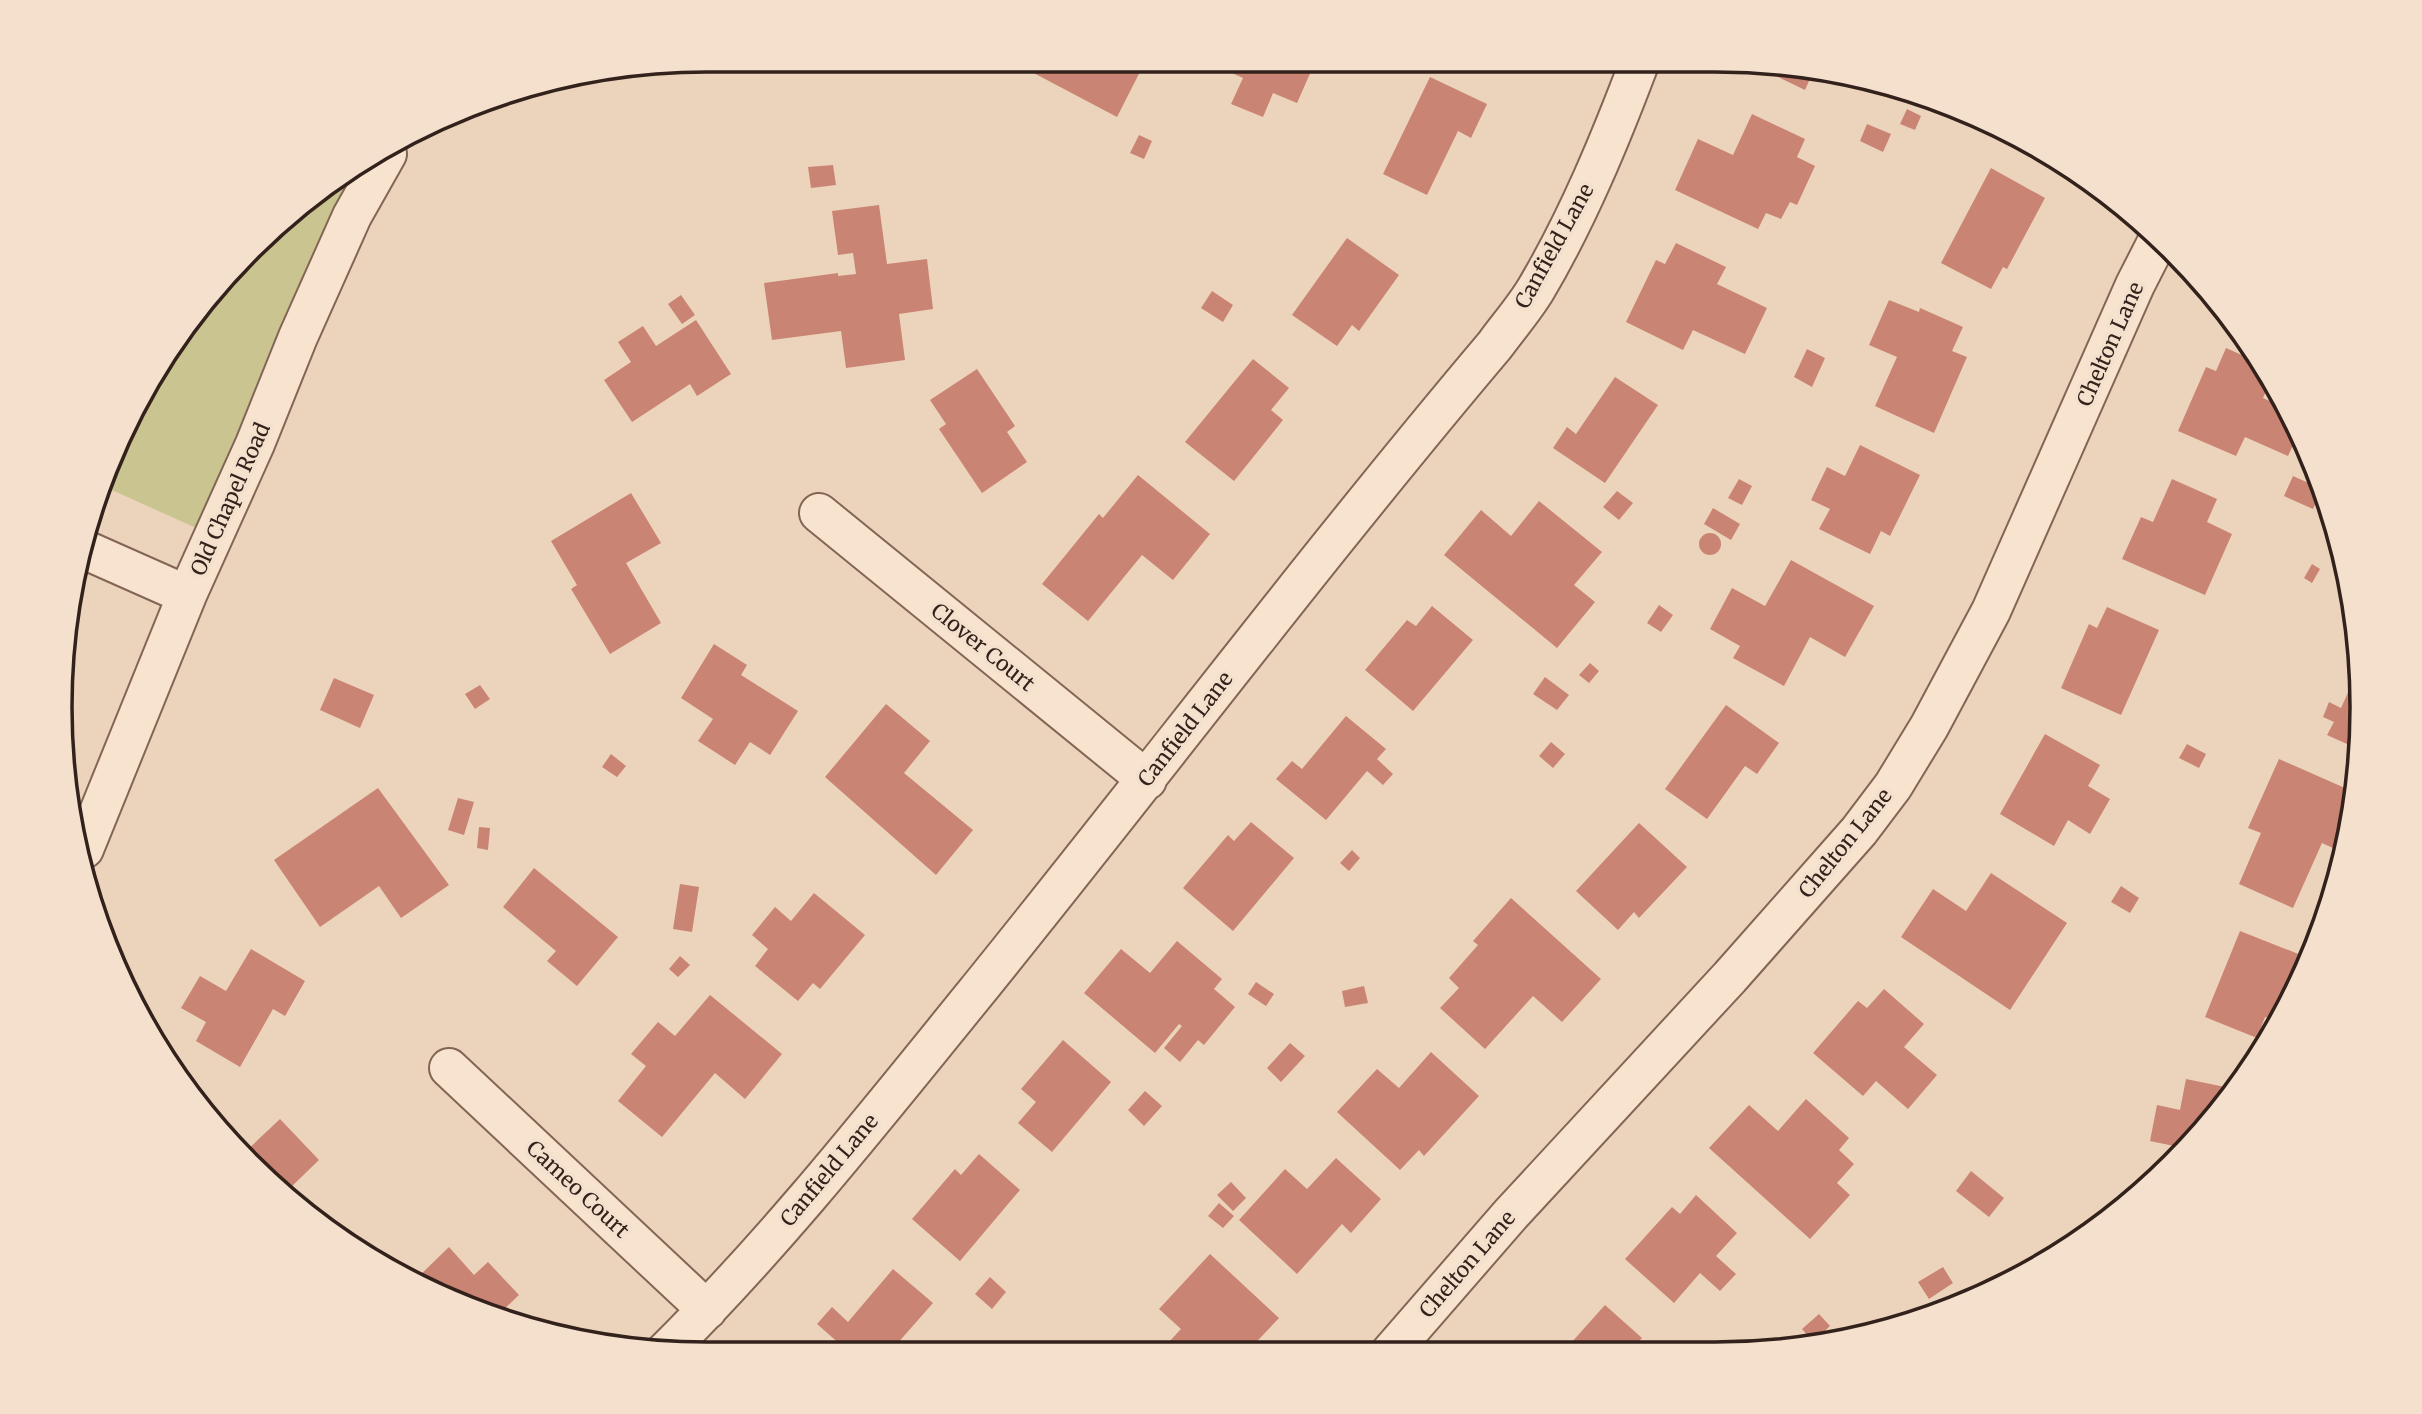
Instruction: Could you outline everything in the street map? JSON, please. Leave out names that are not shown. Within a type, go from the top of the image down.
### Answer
[{"type":"street","name":"Canfield Lane","points":[[676,1341],[707,1310],[902,1084],[1147,780],[1242,656],[1494,345],[1535,290],[1596,169],[1636,72]]},
{"type":"street","name":"Old Chapel Road","points":[[87,843],[187,595],[352,216],[383,161]]},
{"type":"street","name":"Chelton Lane","points":[[1400,1342],[1510,1215],[1803,895],[1893,786],[1965,664],[1991,611],[2135,285],[2154,249]]},
{"type":"street","name":"Clover Court","points":[[820,513],[1147,780]]},
{"type":"street","points":[[91,552],[187,595]]},
{"type":"street","name":"Cameo Court","points":[[449,1069],[707,1310]]},
{"type":"shaded area","points":[[369,170],[214,536],[110,489],[120,464],[157,389],[203,320],[229,288],[288,229]]},
{"type":"building","points":[[1032,72],[1140,72],[1117,117]]},
{"type":"building","points":[[1230,72],[1311,72],[1297,103],[1273,93],[1263,117],[1231,104],[1243,78]]},
{"type":"building","points":[[1773,75],[1810,79],[1805,90]]},
{"type":"building","points":[[1430,77],[1487,104],[1471,138],[1458,131],[1427,195],[1383,174]]},
{"type":"building","points":[[1907,109],[1921,116],[1915,130],[1900,124]]},
{"type":"building","points":[[1752,114],[1805,139],[1797,157],[1815,166],[1797,205],[1790,202],[1781,219],[1766,213],[1758,229],[1675,190],[1698,139],[1733,155]]},
{"type":"building","points":[[1867,124],[1891,134],[1883,152],[1860,141]]},
{"type":"building","points":[[1139,135],[1152,141],[1144,159],[1130,153]]},
{"type":"building","points":[[833,165],[836,185],[811,188],[808,167]]},
{"type":"building","points":[[1991,168],[2045,198],[2007,269],[2003,267],[1991,289],[1941,263]]},
{"type":"building","points":[[879,205],[887,264],[927,259],[933,309],[899,314],[905,360],[846,368],[841,331],[772,340],[764,283],[838,273],[838,276],[856,274],[853,253],[838,255],[832,211]]},
{"type":"building","points":[[1347,238],[1399,275],[1359,331],[1352,325],[1337,346],[1292,315]]},
{"type":"building","points":[[1676,243],[1726,267],[1717,284],[1767,308],[1745,354],[1693,330],[1683,350],[1626,322],[1656,260],[1665,264]]},
{"type":"building","points":[[1212,291],[1233,305],[1223,322],[1201,308]]},
{"type":"building","points":[[681,295],[695,315],[682,324],[668,304]]},
{"type":"building","points":[[1889,300],[1919,312],[1920,308],[1963,327],[1952,351],[1967,357],[1934,433],[1875,406],[1897,357],[1869,345]]},
{"type":"building","points":[[696,320],[731,374],[697,396],[690,384],[632,422],[604,380],[631,362],[618,342],[643,326],[656,346]]},
{"type":"building","points":[[2226,348],[2244,356],[2266,391],[2263,398],[2272,402],[2293,444],[2288,456],[2245,437],[2236,456],[2178,431],[2206,367],[2216,371]]},
{"type":"building","points":[[1807,349],[1825,358],[1812,387],[1794,377]]},
{"type":"building","points":[[1253,359],[1289,388],[1271,410],[1283,420],[1234,481],[1185,442]]},
{"type":"building","points":[[977,369],[1015,426],[1007,432],[1027,462],[982,493],[939,429],[946,424],[930,400]]},
{"type":"building","points":[[1615,377],[1658,405],[1605,483],[1553,448],[1567,427],[1576,434]]},
{"type":"building","points":[[1860,445],[1920,475],[1890,536],[1881,531],[1870,554],[1819,529],[1830,509],[1811,500],[1827,467],[1845,476]]},
{"type":"building","points":[[1138,475],[1210,534],[1173,580],[1142,555],[1088,621],[1042,584],[1099,514],[1103,518]]},
{"type":"building","points":[[2293,476],[2309,483],[2316,501],[2313,509],[2284,496]]},
{"type":"building","points":[[1739,479],[1752,486],[1742,505],[1728,498]]},
{"type":"building","points":[[2172,479],[2217,499],[2207,522],[2232,534],[2205,595],[2122,559],[2141,517],[2153,522]]},
{"type":"building","points":[[1617,491],[1633,503],[1619,520],[1603,507]]},
{"type":"building","points":[[631,493],[661,543],[626,563],[661,623],[610,654],[571,589],[577,585],[551,541]]},
{"type":"building","points":[[1539,501],[1602,552],[1574,585],[1595,602],[1557,648],[1444,555],[1481,510],[1511,536]]},
{"type":"building","points":[[1713,508],[1740,524],[1731,540],[1704,524]]},
{"type":"building","points":[[1710,533],[1718,536],[1721,544],[1718,552],[1710,555],[1702,552],[1699,544],[1702,536]]},
{"type":"building","points":[[1791,560],[1874,606],[1845,657],[1810,637],[1784,686],[1733,658],[1740,646],[1710,629],[1732,588],[1765,606]]},
{"type":"building","points":[[2312,564],[2320,569],[2312,583],[2304,578]]},
{"type":"building","points":[[1659,605],[1673,615],[1661,632],[1647,623]]},
{"type":"building","points":[[1432,606],[1473,640],[1413,711],[1365,670],[1407,620],[1416,626]]},
{"type":"building","points":[[2107,607],[2159,630],[2121,715],[2061,688],[2089,624],[2097,628]]},
{"type":"building","points":[[714,644],[747,665],[741,675],[798,711],[770,755],[750,742],[735,765],[698,741],[713,719],[681,698]]},
{"type":"building","points":[[1590,663],[1599,671],[1589,683],[1579,675]]},
{"type":"building","points":[[1545,677],[1569,695],[1557,710],[1533,694]]},
{"type":"building","points":[[334,678],[374,695],[360,728],[320,710]]},
{"type":"building","points":[[480,685],[490,699],[475,709],[465,694]]},
{"type":"building","points":[[2350,689],[2349,745],[2327,735],[2334,722],[2323,717],[2329,702],[2341,708]]},
{"type":"building","points":[[886,704],[930,741],[904,773],[973,830],[936,875],[825,777]]},
{"type":"building","points":[[1726,705],[1779,743],[1757,774],[1745,766],[1707,819],[1665,789]]},
{"type":"building","points":[[1346,716],[1386,749],[1377,759],[1393,774],[1383,785],[1367,771],[1326,820],[1276,779],[1292,761],[1302,769]]},
{"type":"building","points":[[2045,734],[2100,765],[2088,786],[2110,799],[2090,834],[2068,820],[2054,846],[2000,814]]},
{"type":"building","points":[[1551,742],[1565,754],[1553,768],[1539,756]]},
{"type":"building","points":[[2187,744],[2206,754],[2199,768],[2179,758]]},
{"type":"building","points":[[611,754],[626,766],[617,777],[602,767]]},
{"type":"building","points":[[2279,759],[2345,788],[2334,848],[2322,843],[2293,908],[2239,884],[2261,833],[2248,828]]},
{"type":"building","points":[[378,788],[449,885],[401,918],[379,886],[320,927],[274,860]]},
{"type":"building","points":[[458,798],[474,802],[464,835],[448,830]]},
{"type":"building","points":[[1251,822],[1294,858],[1233,931],[1183,888],[1228,835],[1234,841]]},
{"type":"building","points":[[1639,823],[1687,867],[1639,918],[1634,912],[1618,930],[1576,891]]},
{"type":"building","points":[[479,827],[490,828],[488,850],[477,848]]},
{"type":"building","points":[[1352,850],[1360,858],[1349,871],[1340,863]]},
{"type":"building","points":[[534,868],[618,937],[577,986],[547,961],[556,951],[503,907]]},
{"type":"building","points":[[1991,873],[2067,923],[2010,1010],[1901,937],[1933,889],[1966,911]]},
{"type":"building","points":[[680,884],[699,887],[692,932],[673,929]]},
{"type":"building","points":[[2121,886],[2139,898],[2130,913],[2111,902]]},
{"type":"building","points":[[814,893],[865,935],[820,989],[813,983],[798,1001],[755,966],[768,949],[752,935],[775,907],[791,921]]},
{"type":"building","points":[[1511,898],[1601,979],[1562,1022],[1533,996],[1485,1049],[1440,1008],[1459,988],[1449,978],[1478,945],[1473,941]]},
{"type":"building","points":[[2240,931],[2300,955],[2269,1018],[2265,1017],[2257,1038],[2205,1017]]},
{"type":"building","points":[[1177,941],[1222,979],[1214,989],[1235,1007],[1204,1045],[1198,1040],[1180,1062],[1164,1048],[1182,1026],[1179,1024],[1155,1053],[1084,993],[1121,949],[1150,973]]},
{"type":"building","points":[[251,949],[305,981],[285,1016],[273,1009],[240,1067],[196,1041],[206,1022],[181,1008],[200,976],[226,991]]},
{"type":"building","points":[[680,956],[690,965],[678,977],[669,969]]},
{"type":"building","points":[[1256,982],[1274,994],[1266,1006],[1248,994]]},
{"type":"building","points":[[1364,986],[1368,1003],[1345,1007],[1342,991]]},
{"type":"building","points":[[1884,989],[1924,1024],[1904,1047],[1937,1075],[1908,1109],[1876,1081],[1863,1096],[1813,1053],[1858,1001],[1867,1008]]},
{"type":"building","points":[[710,995],[782,1054],[745,1099],[715,1073],[662,1137],[618,1101],[646,1066],[631,1054],[658,1022],[675,1036]]},
{"type":"building","points":[[1063,1040],[1111,1082],[1052,1152],[1018,1123],[1036,1102],[1021,1089]]},
{"type":"building","points":[[1290,1043],[1305,1056],[1281,1082],[1267,1068]]},
{"type":"building","points":[[1431,1052],[1479,1096],[1424,1156],[1419,1150],[1400,1170],[1337,1112],[1377,1069],[1399,1088]]},
{"type":"building","points":[[2186,1079],[2224,1087],[2174,1146],[2150,1141],[2157,1105],[2180,1110]]},
{"type":"building","points":[[1145,1091],[1162,1106],[1144,1126],[1128,1110]]},
{"type":"building","points":[[1806,1099],[1849,1138],[1839,1150],[1854,1164],[1837,1183],[1850,1195],[1810,1239],[1709,1148],[1749,1105],[1778,1131]]},
{"type":"building","points":[[280,1119],[319,1160],[291,1187],[250,1148]]},
{"type":"building","points":[[979,1154],[1020,1190],[960,1261],[912,1219],[955,1169],[961,1175]]},
{"type":"building","points":[[1336,1158],[1381,1199],[1351,1233],[1342,1224],[1297,1274],[1239,1220],[1285,1169],[1307,1189]]},
{"type":"building","points":[[1971,1171],[2004,1198],[1989,1217],[1956,1191]]},
{"type":"building","points":[[1231,1182],[1246,1198],[1233,1211],[1217,1195]]},
{"type":"building","points":[[1696,1195],[1737,1233],[1716,1256],[1736,1274],[1720,1291],[1700,1273],[1674,1303],[1625,1259],[1672,1207],[1680,1214]]},
{"type":"building","points":[[1219,1203],[1234,1216],[1223,1228],[1208,1216]]},
{"type":"building","points":[[449,1247],[474,1275],[488,1262],[519,1295],[504,1309],[421,1274]]},
{"type":"building","points":[[1210,1254],[1279,1318],[1256,1342],[1169,1342],[1181,1329],[1159,1309]]},
{"type":"building","points":[[1943,1267],[1953,1283],[1929,1299],[1918,1282]]},
{"type":"building","points":[[893,1269],[933,1303],[899,1342],[837,1342],[817,1324],[832,1307],[848,1322]]},
{"type":"building","points":[[990,1277],[1006,1292],[992,1309],[975,1294]]},
{"type":"building","points":[[1605,1305],[1642,1338],[1639,1342],[1572,1342]]},
{"type":"building","points":[[1819,1314],[1830,1326],[1823,1333],[1807,1335],[1802,1329]]}]
